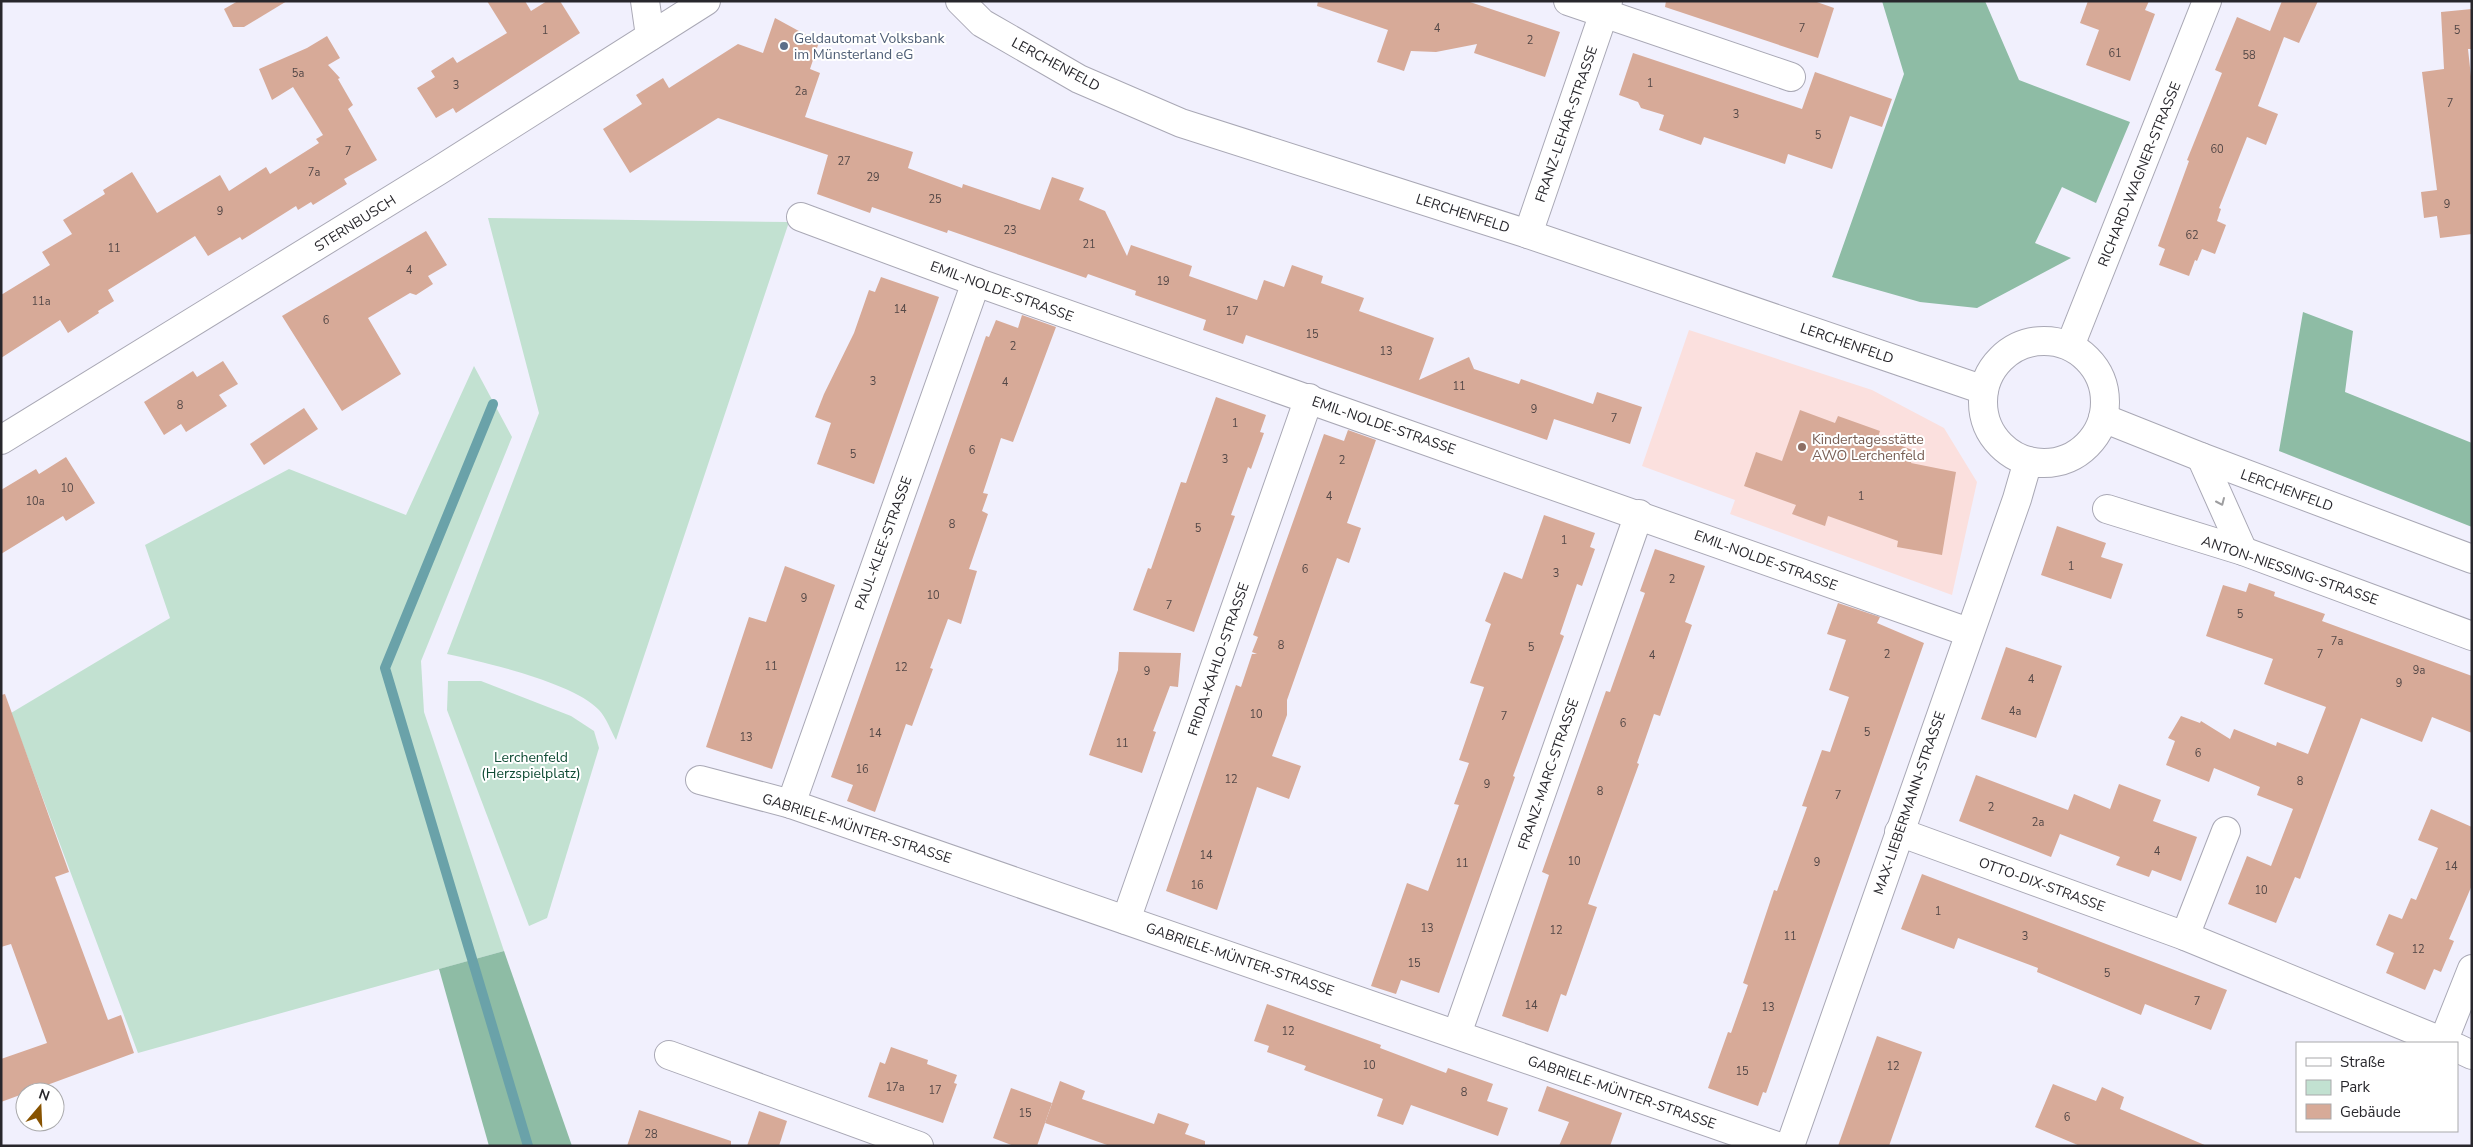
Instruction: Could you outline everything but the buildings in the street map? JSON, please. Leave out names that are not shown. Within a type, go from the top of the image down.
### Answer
[{"type":"street","points":[[645,1],[650,36]]},
{"type":"street","name":"STERNBUSCH","points":[[1,440],[429,177],[706,1]]},
{"type":"street","name":"LERCHENFELD","points":[[960,1],[982,23],[1079,79],[1181,123],[1528,234],[1984,390]]},
{"type":"street","points":[[1568,1],[1606,8],[1791,77]]},
{"type":"street","name":"RICHARD-WAGNER-STRASSE","points":[[2070,346],[2207,1]]},
{"type":"street","name":"FRANZ-LEHÁR-STRASSE","points":[[1528,234],[1606,8]]},
{"type":"street","name":"EMIL-NOLDE-STRASSE","points":[[801,217],[976,282],[1639,514],[1968,632]]},
{"type":"street","name":"PAUL-KLEE-STRASSE","points":[[791,804],[976,282]]},
{"type":"street","points":[[2049,341],[2070,346],[2088,359],[2100,376],[2105,397],[2103,418],[2095,436],[2082,450],[2066,459],[2047,463],[2028,461],[2007,451],[1992,434],[1984,412],[1984,390],[1992,369],[2007,353],[2027,343],[2049,341]]},
{"type":"street","name":"FRIDA-KAHLO-STRASSE","points":[[1126,920],[1309,398]]},
{"type":"street","name":"LERCHENFELD","points":[[2103,418],[2201,458],[2472,559]]},
{"type":"street","points":[[2201,458],[2243,552]]},
{"type":"street","name":"MAX-LIEBERMANN-STRASSE","points":[[1790,1146],[1968,632],[2017,499],[2028,461]]},
{"type":"street","name":"ANTON-NIESSING-STRASSE","points":[[2107,509],[2243,552],[2472,636]]},
{"type":"street","name":"FRANZ-MARC-STRASSE","points":[[1457,1034],[1639,514]]},
{"type":"street","name":"GABRIELE-MÜNTER-STRASSE","points":[[700,780],[791,804],[1776,1146]]},
{"type":"street","points":[[2185,936],[2226,831]]},
{"type":"street","name":"OTTO-DIX-STRASSE","points":[[1899,832],[2185,936],[2443,1042]]},
{"type":"street","points":[[2449,1042],[2472,970]]},
{"type":"street","name":"OTTO-DIX-STRASSE","points":[[2458,1049],[2472,1055]]},
{"type":"street","points":[[669,1056],[919,1146]]},
{"type":"shaded area","name":"Kindertagesstätte AWO Lerchenfeld","points":[[1689,330],[1872,390],[1944,428],[1977,482],[1952,595],[1730,514],[1735,500],[1642,466]]},
{"type":"green space","points":[[1882,1],[1985,1],[2019,80],[2130,122],[2096,203],[2062,187],[2035,243],[2071,258],[1977,308],[1920,302],[1832,277],[1904,74]]},
{"type":"green space","points":[[488,218],[789,222],[616,740],[602,713],[587,700],[570,691],[527,675],[447,654],[539,413]]},
{"type":"green space","points":[[2303,312],[2353,331],[2345,392],[2472,443],[2472,527],[2279,451]]},
{"type":"green space","points":[[474,366],[512,437],[421,661],[424,712],[504,951],[138,1053],[11,713],[170,618],[145,545],[289,469],[406,515]]},
{"type":"green space","name":"Lerchenfeld (Herzspielplatz)","points":[[448,681],[481,681],[571,716],[594,731],[599,748],[547,918],[529,926],[447,710]]},
{"type":"green space","points":[[504,951],[572,1146],[489,1146],[439,969]]},
{"type":"waterway","points":[[493,404],[385,668],[528,1146]]},
{"type":"place","name":"Geldautomat Volksbank im Münsterland eG","points":[[784,46]]},
{"type":"place","name":"Kindertagesstätte AWO Lerchenfeld","points":[[1802,447]]}]
